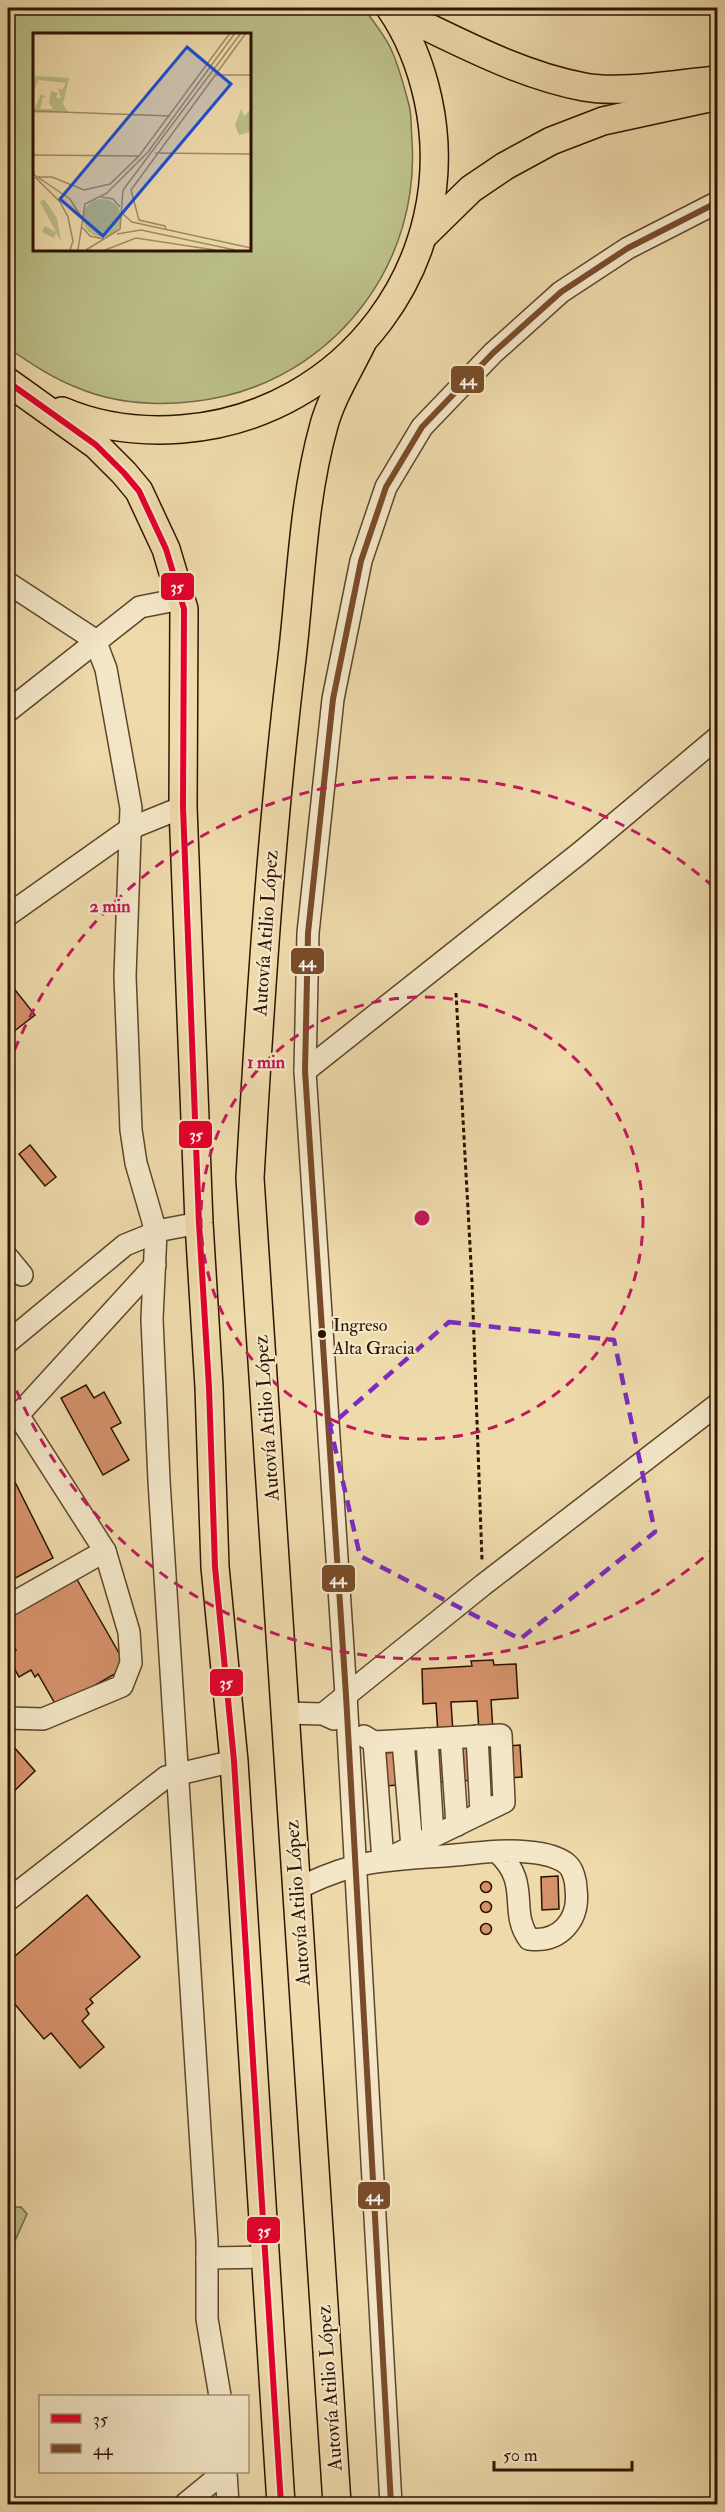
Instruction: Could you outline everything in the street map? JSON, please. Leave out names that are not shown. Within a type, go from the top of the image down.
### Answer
[{"type":"main road","points":[[391,9],[519,68],[585,87],[621,88],[717,80]]},
{"type":"main road","name":"Autovía Atilio López","points":[[31,397],[72,415],[116,427],[160,430],[205,427],[249,416],[291,398],[328,374],[362,343],[388,310],[409,274],[424,235],[432,197],[435,158],[432,119],[424,81],[414,54],[391,9]]},
{"type":"main road","points":[[424,235],[471,189],[504,166],[551,141],[603,120],[717,96]]},
{"type":"main road","name":"Autovía Atilio López","points":[[337,2505],[250,1178],[260,993],[276,789],[312,491],[324,423],[362,343]]},
{"type":"main road","name":"Autovía Atilio López","points":[[8,382],[96,445],[139,491],[166,549],[185,621],[183,807],[215,1567],[234,1761],[281,2505]]},
{"type":"street","points":[[391,2505],[346,1695],[305,1071],[308,933],[333,699],[361,561],[386,487],[422,427],[493,353],[561,292],[628,248],[717,202]]},
{"type":"street","points":[[8,583],[95,640],[106,669],[131,808],[125,976],[131,1130],[136,1163],[156,1232],[152,1319],[159,1481],[207,2258],[207,2319],[220,2395]]},
{"type":"street","points":[[8,711],[95,640],[140,607],[181,600]]},
{"type":"street","points":[[305,1071],[563,866],[717,737]]},
{"type":"street","points":[[8,915],[131,828],[183,807]]},
{"type":"street","points":[[8,1342],[125,1245],[156,1232],[199,1222]]},
{"type":"street","points":[[8,1258],[22,1275]]},
{"type":"street","points":[[8,1718],[43,1719],[122,1686],[131,1663],[129,1632],[105,1551],[18,1415],[155,1265]]},
{"type":"street","points":[[323,1714],[483,1585],[717,1404]]},
{"type":"street","points":[[8,1606],[105,1551]]},
{"type":"street","points":[[285,1713],[323,1714],[374,1742],[501,1734],[504,1802],[383,1860]]},
{"type":"street","points":[[451,1738],[457,1825]]},
{"type":"street","points":[[427,1739],[433,1836]]},
{"type":"street","points":[[403,1741],[412,1847]]},
{"type":"street","points":[[374,1742],[383,1860]]},
{"type":"street","points":[[8,1900],[165,1777],[234,1761]]},
{"type":"street","points":[[296,1890],[314,1880],[383,1860],[497,1852],[528,1851],[553,1857],[568,1865],[576,1881],[577,1897],[574,1916],[552,1938],[540,1941],[529,1939],[523,1931],[516,1878],[510,1863],[497,1852]]},
{"type":"street","points":[[207,2258],[266,2257]]},
{"type":"street","points":[[184,2505],[224,2473]]},
{"type":"street","points":[[208,2505],[224,2473]]},
{"type":"street","points":[[225,2473],[228,2505]]},
{"type":"path","points":[[456,993],[472,1282],[483,1585]]},
{"type":"highlighted area","points":[[449,1322],[614,1340],[655,1532],[520,1639],[360,1556],[330,1426]]},
{"type":"green space","points":[[8,8],[364,8],[392,52],[410,109],[411,185],[402,227],[387,267],[365,303],[337,334],[304,361],[267,382],[225,396],[189,402],[151,403],[113,399],[68,384],[8,348]]},
{"type":"green space","points":[[8,2203],[11,2207],[21,2207],[27,2214],[14,2243],[8,2247]]},
{"type":"building","points":[[8,981],[35,1015],[8,1036]]},
{"type":"building","points":[[30,1145],[56,1177],[45,1186],[19,1154]]},
{"type":"building","points":[[86,1385],[94,1398],[104,1392],[121,1423],[111,1428],[129,1460],[103,1475],[61,1398]]},
{"type":"building","points":[[8,1468],[53,1558],[8,1582]]},
{"type":"building","points":[[75,1576],[127,1667],[57,1707],[38,1674],[35,1677],[31,1670],[19,1677],[8,1657],[16,1650],[13,1645],[8,1648],[8,1615]]},
{"type":"building","points":[[493,1660],[494,1665],[516,1664],[518,1698],[491,1700],[494,1747],[520,1745],[522,1777],[384,1786],[382,1753],[439,1750],[436,1703],[423,1704],[422,1669],[472,1666],[471,1661]],"holes":[[[477,1701],[480,1747],[454,1749],[451,1702]]]},
{"type":"building","points":[[13,1746],[35,1771],[8,1797],[8,1751]]},
{"type":"building","points":[[558,1876],[559,1909],[542,1910],[541,1877]]},
{"type":"building","points":[[486,1881],[492,1887],[486,1893],[480,1887]]},
{"type":"building","points":[[87,1895],[140,1957],[90,1999],[93,2003],[86,2009],[89,2014],[82,2021],[104,2047],[80,2068],[51,2033],[44,2039],[8,1996],[8,1962]]},
{"type":"building","points":[[486,1901],[492,1907],[486,1913],[480,1907]]},
{"type":"building","points":[[486,1923],[492,1929],[486,1935],[480,1929]]},
{"type":"transit line","name":"44","points":[[391,2504],[346,1695],[305,1071],[308,933],[333,699],[361,561],[386,487],[422,427],[493,353],[561,292],[628,248],[718,202]]},
{"type":"transit line","name":"35","points":[[8,382],[96,445],[139,491],[166,549],[184,609],[183,807],[215,1567],[234,1761],[281,2504]]},
{"type":"place","name":"Ingreso Alta Gracia","points":[[322,1334]]}]
